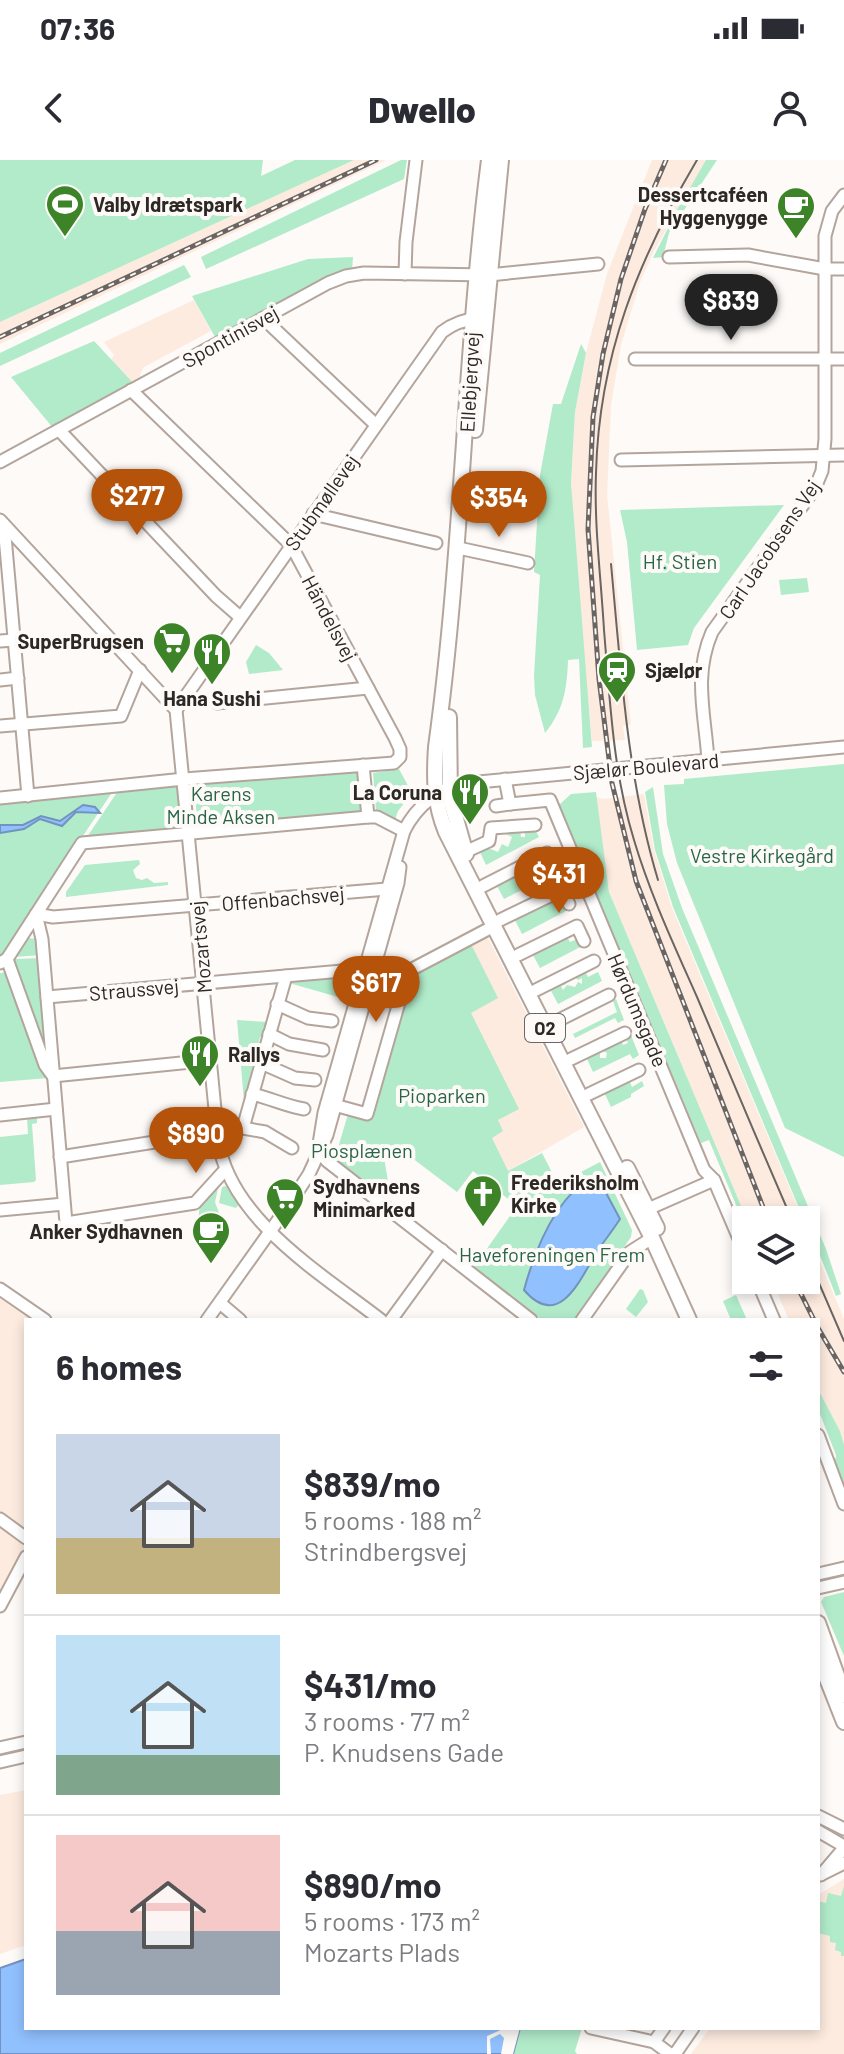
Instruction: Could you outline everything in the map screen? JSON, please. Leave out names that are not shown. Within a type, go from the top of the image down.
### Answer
[{"type":"main road","name":"Ellebjergvej","points":[[448,788],[449,705],[463,549],[489,160]]},
{"type":"main road","name":"Ellebjergvej","points":[[483,275],[501,160]]},
{"type":"main road","name":"Ellebjergvej","points":[[435,796],[434,776],[479,319]]},
{"type":"main road","name":"O2","points":[[448,788],[465,852],[483,886],[497,923],[518,955],[648,1209],[697,1318]]},
{"type":"main road","name":"O2","points":[[435,796],[446,832],[497,923],[688,1318]]},
{"type":"main road","points":[[820,1629],[844,1695]]},
{"type":"main road","points":[[820,1661],[844,1722]]},
{"type":"street","points":[[405,274],[416,160]]},
{"type":"street","name":"Carl Jacobsens Vej","points":[[708,760],[700,680],[703,653],[712,632],[815,488],[825,455],[827,224],[844,195]]},
{"type":"street","points":[[669,257],[748,255],[825,269],[844,269]]},
{"type":"street","name":"Spontinisvej","points":[[0,462],[346,276],[483,275],[598,264]]},
{"type":"street","points":[[263,318],[376,425]]},
{"type":"street","name":"Stubmøllevej","points":[[176,710],[442,332],[479,319]]},
{"type":"street","points":[[635,359],[844,359]]},
{"type":"street","name":"Händelsvej","points":[[131,390],[291,545],[400,749],[398,761],[363,765]]},
{"type":"street","points":[[59,430],[216,596],[240,617]]},
{"type":"street","points":[[621,460],[844,455]]},
{"type":"street","points":[[313,514],[436,543]]},
{"type":"street","points":[[2,522],[5,601],[14,640],[28,796]]},
{"type":"street","points":[[2,522],[176,710]]},
{"type":"street","points":[[463,549],[528,563]]},
{"type":"street","points":[[0,641],[14,640]]},
{"type":"street","points":[[0,726],[121,716],[140,670]]},
{"type":"street","points":[[0,680],[18,678]]},
{"type":"street","points":[[217,703],[368,688]]},
{"type":"street","name":"Mozartsvej","points":[[176,710],[217,1132],[225,1170]]},
{"type":"street","name":"Sjælør Boulevard","points":[[448,788],[505,779],[844,747]]},
{"type":"street","points":[[0,798],[363,765],[368,817]]},
{"type":"street","points":[[505,779],[510,804]]},
{"type":"street","points":[[369,970],[387,889],[404,834],[414,814],[448,788]]},
{"type":"street","name":"Hørdumsgade","points":[[496,806],[550,800],[704,1170],[714,1180],[732,1222]]},
{"type":"street","points":[[53,1076],[45,1065],[3,961],[82,843],[368,817],[377,817],[404,834]]},
{"type":"street","points":[[465,852],[489,841],[491,828],[535,825]]},
{"type":"street","points":[[209,1318],[309,1174],[327,1135],[331,1104],[369,970],[398,883],[404,834]]},
{"type":"street","points":[[483,886],[547,853],[554,866]]},
{"type":"street","name":"Offenbachsvej","points":[[36,914],[53,917],[387,889]]},
{"type":"street","points":[[399,976],[562,890],[569,904]]},
{"type":"street","points":[[36,914],[42,939],[66,1223],[195,1203],[225,1170],[270,1233],[378,1318]]},
{"type":"street","points":[[518,955],[577,926],[584,941]]},
{"type":"street","points":[[536,990],[594,961]]},
{"type":"street","name":"Straussvej","points":[[47,997],[369,970],[399,976]]},
{"type":"street","points":[[243,1128],[286,976]]},
{"type":"street","points":[[331,1104],[367,1114],[406,978],[399,976]]},
{"type":"street","points":[[553,1023],[609,995]]},
{"type":"street","points":[[277,1004],[308,1018],[332,1021]]},
{"type":"street","points":[[571,1059],[625,1033]]},
{"type":"street","points":[[269,1034],[289,1044],[323,1050]]},
{"type":"street","points":[[53,1076],[211,1060]]},
{"type":"street","points":[[261,1063],[295,1078],[315,1080]]},
{"type":"street","points":[[589,1094],[639,1070]]},
{"type":"street","points":[[252,1094],[284,1106],[304,1109]]},
{"type":"street","points":[[0,1115],[56,1109]]},
{"type":"street","points":[[60,1157],[243,1128],[265,1132],[292,1148]]},
{"type":"street","points":[[318,1150],[327,1161],[528,1318]]},
{"type":"street","points":[[648,1209],[714,1180]]},
{"type":"street","points":[[0,1210],[64,1204]]},
{"type":"street","points":[[583,1318],[630,1252],[652,1238]]},
{"type":"street","points":[[392,1318],[442,1250]]},
{"type":"street","points":[[0,1289],[42,1318]]},
{"type":"street","points":[[763,1294],[773,1318]]},
{"type":"street","points":[[220,1303],[238,1318]]},
{"type":"street","points":[[820,1440],[844,1504]]},
{"type":"street","points":[[0,1519],[24,1537]]},
{"type":"street","points":[[0,1592],[24,1560]]},
{"type":"street","points":[[0,1606],[24,1561]]},
{"type":"street","points":[[820,1574],[844,1568]]},
{"type":"street","points":[[820,1588],[844,1582]]},
{"type":"street","points":[[0,1748],[24,1742]]},
{"type":"street","points":[[0,1762],[24,1756]]},
{"type":"street","points":[[820,1817],[844,1829]]},
{"type":"street","points":[[820,1832],[844,1847],[820,1876]]},
{"type":"street","points":[[820,1876],[844,1863]]},
{"type":"street","points":[[600,2030],[654,2042],[672,2054],[691,2030]]},
{"type":"street","points":[[654,2042],[663,2030]]},
{"type":"shaded area","points":[[354,160],[386,160],[0,344],[0,322]]},
{"type":"shaded area","points":[[652,160],[706,160],[654,251],[640,282],[621,345],[611,405],[607,495],[631,725],[623,726],[625,740],[592,741],[571,483],[575,412],[586,353],[607,274]]},
{"type":"shaded area","points":[[194,300],[211,331],[144,367],[141,380],[132,387],[109,363],[114,355],[104,342]]},
{"type":"shaded area","points":[[644,794],[654,850],[672,908],[797,1206],[741,1206],[609,892],[596,797]]},
{"type":"shaded area","name":"Pioparken","points":[[487,936],[584,1127],[508,1171],[496,1187],[473,1171],[457,1192],[371,1123],[412,974]]},
{"type":"shaded area","points":[[820,1262],[844,1319],[844,1445],[820,1393],[820,1318],[788,1318],[778,1294],[820,1294]]},
{"type":"shaded area","points":[[0,1296],[31,1318],[24,1318],[24,1557],[0,1596]]},
{"type":"shaded area","points":[[24,1790],[24,1946],[0,1954],[0,1795]]},
{"type":"shaded area","points":[[844,1879],[844,2054],[691,2054],[709,2030],[820,2030],[820,1894]]},
{"type":"green space","name":"Valby Idrætspark","points":[[0,160],[263,160],[261,176],[295,160],[354,160],[0,322]]},
{"type":"green space","points":[[401,160],[407,160],[404,179],[206,269],[201,257]]},
{"type":"green space","points":[[706,160],[717,160],[669,233],[663,257],[653,258],[677,210]]},
{"type":"green space","points":[[353,257],[352,271],[312,285],[215,337],[192,296],[308,259]]},
{"type":"green space","points":[[184,265],[191,277],[0,366],[0,353]]},
{"type":"green space","points":[[94,341],[135,385],[53,428],[11,377]]},
{"type":"green space","points":[[581,344],[586,353],[575,412],[571,483],[592,747],[583,748],[579,659],[568,660],[563,698],[545,733],[535,695],[534,675],[540,575],[534,572],[540,475],[553,404],[561,404]]},
{"type":"green space","name":"Hf. Stien","points":[[784,505],[694,628],[688,645],[637,650],[627,542],[620,510]]},
{"type":"green space","points":[[807,578],[809,592],[781,595],[779,580]]},
{"type":"green space","points":[[256,645],[269,653],[283,670],[249,674],[246,662]]},
{"type":"green space","name":"Vestre Kirkegård","points":[[844,764],[844,1157],[785,1128],[677,863],[667,824],[664,785],[684,784],[684,779]]},
{"type":"green space","name":"Karens Minde Aksen","points":[[361,769],[366,814],[198,830],[194,784]]},
{"type":"green space","points":[[399,769],[412,793],[398,811],[394,823],[376,811],[373,773]]},
{"type":"green space","name":"Karens Minde Aksen","points":[[179,786],[183,832],[85,840],[118,791]]},
{"type":"green space","points":[[653,787],[663,854],[682,908],[808,1206],[798,1206],[673,907],[655,850],[645,792]]},
{"type":"green space","name":"Karens Minde Aksen","points":[[113,791],[3,955],[0,955],[0,802]]},
{"type":"green space","points":[[596,792],[609,892],[741,1206],[736,1206],[709,1140],[701,1143],[559,805],[571,794]]},
{"type":"green space","points":[[534,828],[539,837],[486,865],[480,852],[488,848],[498,852],[502,844],[508,847],[512,837],[506,834],[508,830],[520,829],[521,837],[525,837],[525,829]]},
{"type":"green space","points":[[139,860],[140,864],[133,870],[136,878],[147,878],[154,883],[168,882],[168,885],[66,897],[66,892],[85,865]]},
{"type":"green space","points":[[535,862],[539,870],[550,865],[554,873],[504,899],[497,886]]},
{"type":"green space","points":[[551,899],[555,906],[565,901],[570,909],[522,934],[515,920]]},
{"type":"green space","points":[[566,935],[570,942],[580,938],[584,945],[540,968],[533,955]]},
{"type":"green space","points":[[27,938],[39,939],[41,955],[14,957]]},
{"type":"green space","name":"Pioparken","points":[[471,944],[498,998],[471,1013],[519,1109],[498,1120],[503,1131],[492,1138],[508,1171],[542,1153],[558,1184],[600,1162],[632,1230],[631,1237],[576,1318],[539,1318],[474,1267],[517,1206],[473,1171],[457,1192],[395,1145],[384,1157],[389,1188],[380,1197],[335,1158],[348,1114],[370,1120],[412,974]]},
{"type":"green space","points":[[41,958],[45,1041],[41,1041],[14,967],[15,959]]},
{"type":"green space","points":[[584,969],[588,977],[598,972],[602,981],[558,1004],[549,987],[555,987],[566,979],[566,984],[561,986],[563,990],[567,985],[575,987],[578,982],[582,984],[582,978],[578,980],[573,975]]},
{"type":"green space","points":[[8,972],[48,1078],[0,1082],[0,973]]},
{"type":"green space","points":[[346,977],[349,981],[345,999],[289,983]]},
{"type":"green space","points":[[616,999],[624,1020],[618,1023],[615,1018],[575,1038],[573,1034],[617,1012],[613,1001]]},
{"type":"green space","points":[[237,1020],[267,1022],[265,1039],[260,1037],[249,1082],[253,1085],[245,1113]]},
{"type":"green space","points":[[630,1033],[639,1055],[633,1059],[630,1054],[593,1072],[587,1059],[597,1054],[596,1051],[600,1051],[600,1058],[606,1058],[607,1053],[601,1050],[620,1039],[623,1045],[628,1043],[625,1036]]},
{"type":"green space","points":[[628,1078],[632,1087],[642,1081],[644,1086],[611,1107],[604,1092]]},
{"type":"green space","points":[[37,1116],[37,1123],[32,1124],[36,1180],[0,1185],[0,1137],[28,1134],[27,1117]]},
{"type":"green space","points":[[219,1184],[215,1202],[219,1213],[206,1218],[201,1228],[200,1208]]},
{"type":"green space","points":[[226,1186],[239,1204],[236,1208],[219,1203],[222,1187]]},
{"type":"green space","points":[[203,1231],[224,1235],[220,1242],[223,1249],[220,1254],[204,1235]]},
{"type":"green space","points":[[820,1235],[841,1294],[836,1296],[820,1255]]},
{"type":"green space","points":[[640,1289],[648,1302],[636,1317],[626,1309]]},
{"type":"green space","points":[[736,1295],[746,1318],[730,1318],[723,1301]]},
{"type":"green space","points":[[820,1393],[844,1445],[844,1492],[832,1460],[836,1455],[820,1414]]},
{"type":"green space","points":[[844,1592],[844,1656],[821,1602],[824,1597]]},
{"type":"green space","points":[[844,1886],[844,1956],[835,1950],[836,1943],[830,1942],[830,1936],[820,1934],[820,1902],[826,1903],[828,1893],[841,1896]]},
{"type":"green space","points":[[519,2030],[581,2030],[575,2051],[577,2054],[513,2054]]},
{"type":"water","points":[[83,805],[95,807],[100,813],[76,812],[62,826],[40,819],[24,829],[0,833],[0,825],[23,825],[41,816],[60,821]]},
{"type":"water","points":[[592,1177],[598,1178],[620,1219],[568,1296],[559,1303],[548,1305],[537,1301],[524,1290],[540,1242],[567,1198]]},
{"type":"water","points":[[24,1960],[24,2030],[519,2030],[513,2054],[0,2054],[0,1968]]},
{"type":"pier","points":[[500,2030],[519,2030],[513,2054],[501,2054],[504,2038],[500,2034],[490,2039],[491,2054],[487,2054],[487,2036]]},
{"type":"tram line","points":[[697,160],[640,272],[614,348],[605,388],[599,430],[596,512],[611,710],[621,788],[647,880],[786,1206]]},
{"type":"tram line","points":[[611,564],[632,763],[658,880]]},
{"type":"tram line","points":[[820,1285],[844,1341]]},
{"type":"railway","points":[[0,337],[376,160]]},
{"type":"railway","points":[[666,160],[621,279],[603,354],[593,417],[588,529],[599,679],[612,783],[636,881],[763,1206]]},
{"type":"railway","points":[[801,1294],[813,1318]]},
{"type":"railway","points":[[820,1331],[844,1372]]},
{"type":"place","name":"Valby Idrætspark","points":[[65,238]]},
{"type":"place","name":"Dessertcaféen Hyggenygge","points":[[796,240]]},
{"type":"place","name":"SuperBrugsen","points":[[172,675]]},
{"type":"place","name":"Hana Sushi","points":[[212,686]]},
{"type":"place","name":"Sjælør","points":[[617,704]]},
{"type":"place","name":"La Coruna","points":[[470,826]]},
{"type":"place","name":"Rallys","points":[[200,1088]]},
{"type":"place","name":"Frederiksholm Kirke","points":[[483,1228]]},
{"type":"place","name":"Sydhavnens Minimarked","points":[[285,1231]]},
{"type":"place","name":"Anker Sydhavnen","points":[[211,1265]]},
{"type":"park label","name":"Piosplænen","points":[[362,1150]]},
{"type":"park label","name":"Haveforeningen Frem","points":[[552,1254]]}]
